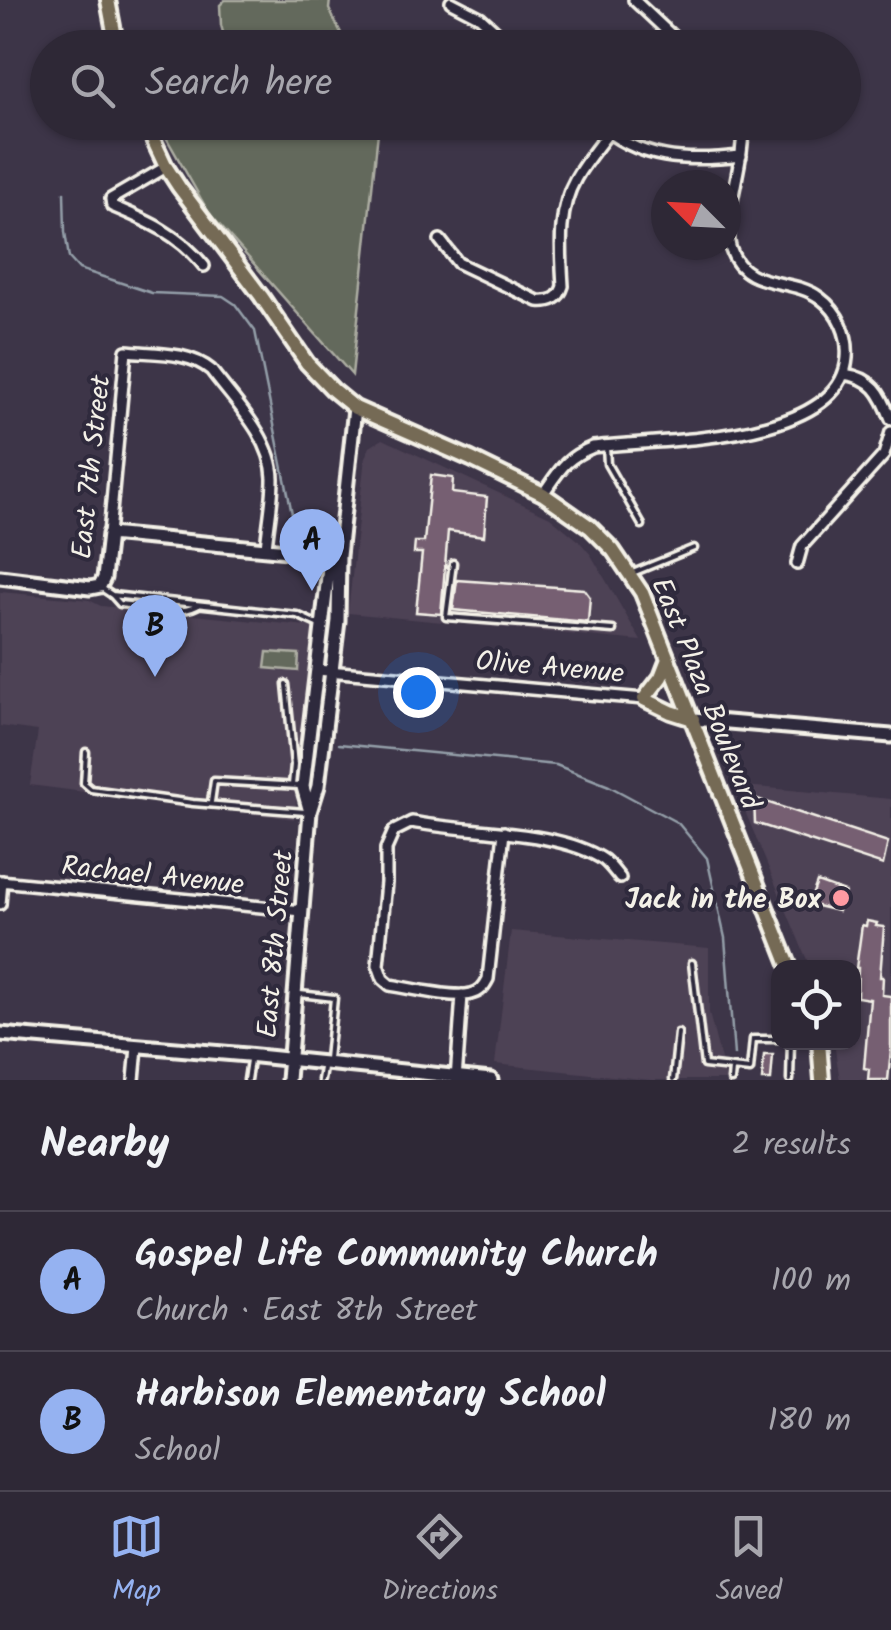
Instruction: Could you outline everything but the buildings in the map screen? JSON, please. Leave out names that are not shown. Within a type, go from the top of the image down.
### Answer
[{"type":"main road","points":[[108,0],[114,30]]},
{"type":"main road","name":"East Plaza Boulevard","points":[[153,140],[166,167],[307,363],[355,408],[543,494],[590,527],[613,550],[642,593],[787,960]]},
{"type":"main road","name":"East 8th Street","points":[[288,1080],[310,812],[318,786],[332,672],[340,598],[339,556],[355,408]]},
{"type":"main road","points":[[108,534],[339,556]]},
{"type":"main road","name":"East 7th Street","points":[[100,586],[108,534]]},
{"type":"main road","name":"East 8th Street","points":[[310,812],[298,786],[329,568],[339,556]]},
{"type":"main road","points":[[0,577],[100,586]]},
{"type":"main road","points":[[668,659],[662,677],[644,699],[670,712],[692,719],[891,736]]},
{"type":"main road","points":[[0,1034],[491,1080]]},
{"type":"main road","points":[[820,1050],[822,1080]]},
{"type":"street","points":[[634,0],[666,30]]},
{"type":"street","points":[[451,2],[480,17],[494,30]]},
{"type":"street","points":[[440,240],[458,263],[538,301],[554,300],[563,286],[560,238],[567,199],[575,179],[603,140]]},
{"type":"street","points":[[621,140],[670,159],[698,161],[741,156]]},
{"type":"street","points":[[543,494],[574,454],[592,447],[746,433],[809,412],[824,402],[844,374],[848,354],[845,335],[827,304],[805,289],[752,276],[733,256],[728,231],[743,140]]},
{"type":"street","points":[[166,167],[110,199],[110,203],[181,241],[204,266]]},
{"type":"street","name":"East 7th Street","points":[[108,534],[126,351],[190,357],[202,362],[256,431],[268,453],[273,475],[266,548]]},
{"type":"street","points":[[844,374],[860,376],[870,383],[883,398],[891,419]]},
{"type":"street","points":[[797,564],[802,546],[884,455],[891,432]]},
{"type":"street","name":"Olive Avenue","points":[[317,670],[644,699]]},
{"type":"street","points":[[504,832],[485,986],[475,994],[462,995],[390,985],[378,965],[386,849],[394,831],[412,822],[504,832],[572,845],[606,861],[620,878]]},
{"type":"street","points":[[0,904],[1,881]]},
{"type":"street","name":"Rachael Avenue","points":[[1,881],[302,911]]},
{"type":"street","points":[[456,1078],[462,995]]},
{"type":"street","points":[[134,1080],[137,1047]]},
{"type":"lane","points":[[606,446],[607,464],[642,525]]},
{"type":"lane","points":[[631,574],[694,548]]},
{"type":"lane","points":[[453,562],[446,617],[612,630]]},
{"type":"lane","points":[[100,586],[112,595],[297,615],[323,626]]},
{"type":"lane","points":[[211,803],[214,781],[298,786],[286,684]]},
{"type":"lane","points":[[86,752],[84,783],[91,789],[193,803],[310,812]]},
{"type":"lane","points":[[692,963],[704,1065],[750,1070],[753,1039],[771,1039]]},
{"type":"lane","points":[[294,994],[334,998],[321,1080]]},
{"type":"lane","points":[[672,1080],[678,1033]]},
{"type":"lane","points":[[790,1080],[791,1050]]},
{"type":"lane","points":[[248,1080],[250,1056]]},
{"type":"lane","points":[[731,1080],[732,1068]]},
{"type":"shaded area","points":[[383,439],[550,517],[591,555],[641,641],[348,613],[365,457],[370,447]]},
{"type":"shaded area","points":[[0,592],[317,627],[294,819],[30,785],[38,731],[0,726]]},
{"type":"shaded area","points":[[734,785],[891,799],[891,1080],[840,1080],[835,1050],[861,1050],[861,960],[807,960]]},
{"type":"shaded area","points":[[511,931],[709,948],[709,1013],[726,1080],[651,1080],[495,1064]]},
{"type":"green space","points":[[225,0],[330,0],[329,9],[340,30],[222,30],[220,5]]},
{"type":"green space","points":[[168,140],[377,140],[352,375],[209,213]]},
{"type":"green space","points":[[267,652],[299,654],[298,671],[265,668]]},
{"type":"waterway","points":[[64,192],[69,258],[79,269],[152,293],[223,296],[235,304],[255,331],[298,543]]},
{"type":"waterway","points":[[339,744],[556,765],[609,786],[678,823],[707,858],[725,938],[734,1055]]},
{"type":"place","name":"Gospel Life Community Church","points":[[312,591]]},
{"type":"place","name":"Harbison Elementary School","points":[[155,677]]},
{"type":"place","name":"Jack in the Box","points":[[841,898]]}]
